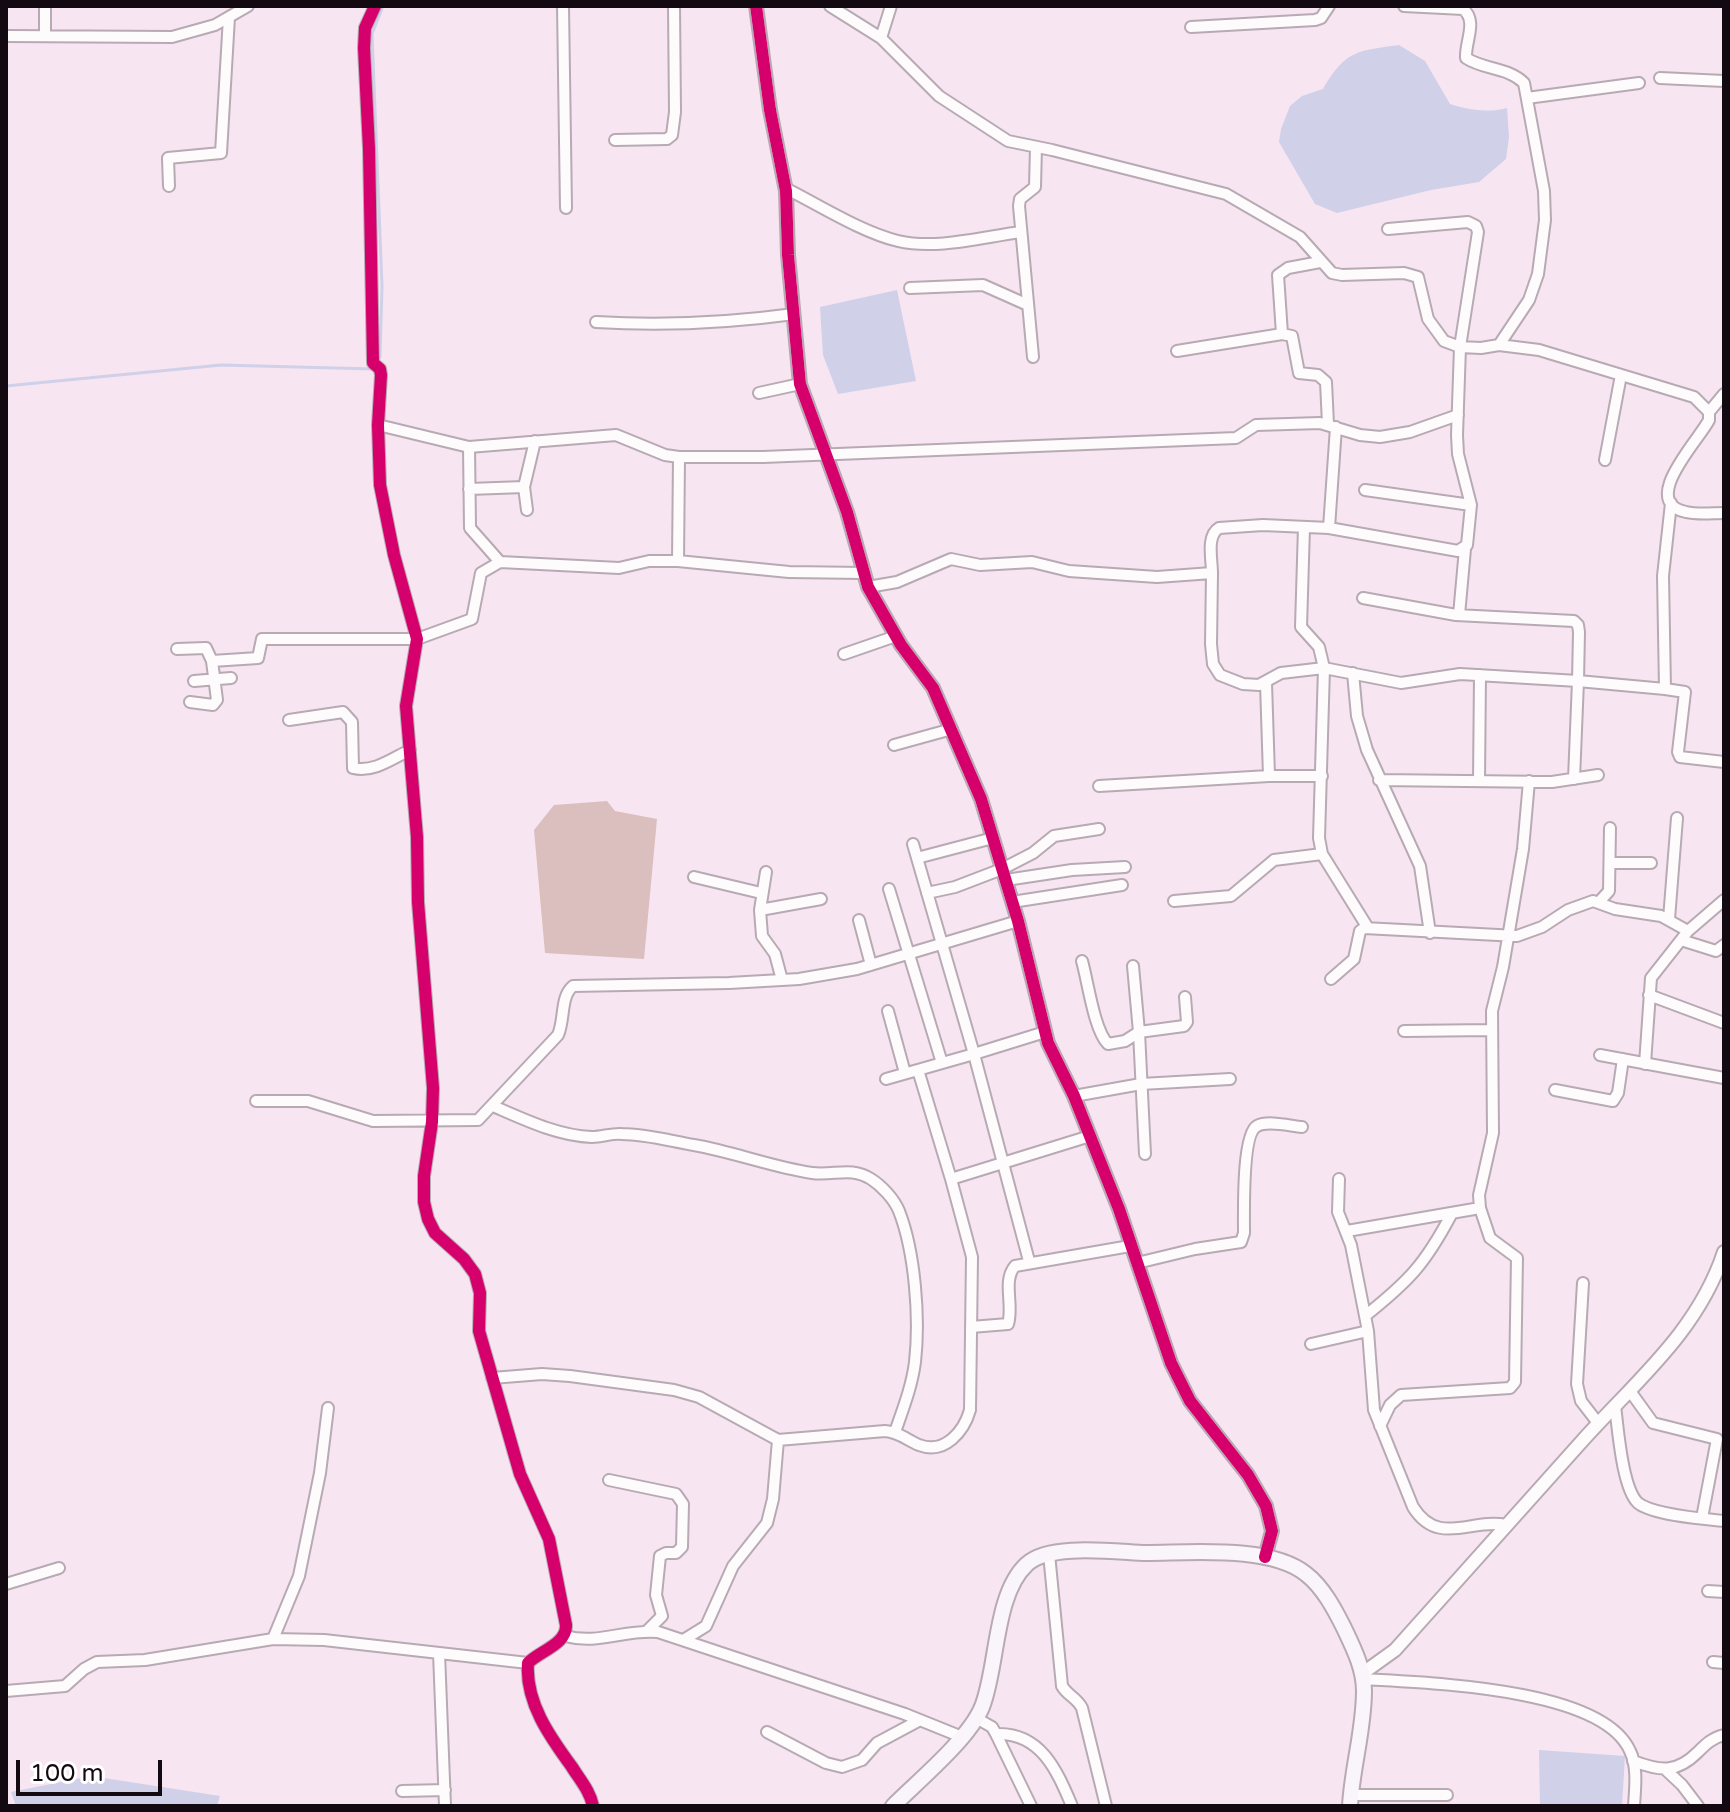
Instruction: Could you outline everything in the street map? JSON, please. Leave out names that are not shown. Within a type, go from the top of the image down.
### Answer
[{"type":"main road","points":[[893,1806],[962,1737],[976,1718],[985,1697],[1013,1581],[1030,1561],[1049,1554],[1086,1551],[1265,1557],[1291,1564],[1315,1582],[1341,1623],[1363,1676],[1363,1712],[1350,1800]]},
{"type":"street","points":[[45,6],[45,36]]},
{"type":"street","points":[[6,36],[172,37],[215,25],[248,6]]},
{"type":"street","points":[[375,6],[365,28],[364,48],[380,485],[394,555],[417,639],[406,706],[433,1088],[424,1202],[435,1233],[464,1259],[475,1274],[480,1293],[479,1331],[520,1474],[553,1552],[566,1625],[565,1636]]},
{"type":"street","points":[[563,6],[566,208]]},
{"type":"street","points":[[615,140],[667,139],[672,135],[675,112],[674,6]]},
{"type":"street","points":[[756,6],[770,110],[785,188],[800,384],[847,512],[868,587],[896,636],[933,688],[981,799],[1018,921],[1045,1032],[1090,1136],[1179,1384],[1262,1497],[1272,1531],[1265,1557]]},
{"type":"street","points":[[830,6],[881,38],[939,96],[1008,141],[1226,194],[1300,237],[1332,273],[1404,273],[1418,277],[1428,319],[1444,341],[1460,347],[1499,345],[1539,350],[1694,397],[1709,412]]},
{"type":"street","points":[[881,38],[891,6]]},
{"type":"street","points":[[1191,27],[1315,20],[1321,18],[1329,6]]},
{"type":"street","points":[[1404,6],[1470,10],[1466,58],[1524,83],[1544,191],[1545,220],[1538,274],[1529,300],[1499,345]]},
{"type":"street","points":[[169,186],[168,158],[221,153],[229,17]]},
{"type":"street","points":[[1660,78],[1724,81]]},
{"type":"street","points":[[1527,98],[1639,83]]},
{"type":"street","points":[[1033,357],[1020,199],[1035,187],[1044,148]]},
{"type":"street","points":[[785,188],[853,222],[900,241],[950,242],[1021,232]]},
{"type":"street","points":[[1388,229],[1468,222],[1476,226],[1478,232],[1460,347],[1458,454],[1471,505],[1459,615]]},
{"type":"street","points":[[1282,334],[1278,275],[1288,268],[1320,262]]},
{"type":"street","points":[[910,288],[983,285],[1028,305]]},
{"type":"street","points":[[596,322],[658,325],[794,314]]},
{"type":"street","points":[[1177,351],[1282,334],[1292,336],[1299,373],[1318,375],[1326,382],[1332,426],[1329,528]]},
{"type":"street","points":[[1605,460],[1621,375]]},
{"type":"street","points":[[759,393],[800,384]]},
{"type":"street","points":[[1665,689],[1663,576],[1671,503],[1669,479],[1704,430],[1709,412],[1724,394]]},
{"type":"street","points":[[378,425],[469,447],[616,435],[665,455],[679,457],[1180,442],[1236,438],[1256,425],[1266,424],[1332,426],[1360,435],[1380,437],[1410,432],[1458,415]]},
{"type":"street","points":[[527,510],[524,487],[535,441]]},
{"type":"street","points":[[469,447],[470,528],[500,562]]},
{"type":"street","points":[[678,561],[679,457]]},
{"type":"street","points":[[469,489],[524,487]]},
{"type":"street","points":[[1365,490],[1471,505]]},
{"type":"street","points":[[1671,503],[1689,513],[1724,513]]},
{"type":"street","points":[[1465,549],[1458,551],[1329,528],[1263,525],[1214,530],[1211,536],[1213,664],[1226,678],[1243,684],[1266,683],[1281,673],[1324,668],[1401,683],[1460,674],[1578,681],[1685,692],[1680,757],[1724,762]]},
{"type":"street","points":[[1304,527],[1301,627],[1319,647],[1324,668],[1319,838],[1322,854],[1368,928]]},
{"type":"street","points":[[868,587],[905,579],[951,559],[980,565],[1032,562],[1069,571],[1157,577],[1212,573]]},
{"type":"street","points":[[212,661],[258,658],[262,639],[417,639],[472,619],[481,573],[500,562],[619,568],[649,561],[678,561],[789,572],[863,573]]},
{"type":"street","points":[[1363,598],[1459,615],[1574,621],[1579,632],[1574,779]]},
{"type":"street","points":[[844,654],[896,636]]},
{"type":"street","points":[[177,649],[206,648],[212,661],[217,700],[213,705],[190,702]]},
{"type":"street","points":[[194,681],[234,682],[230,660]]},
{"type":"street","points":[[1353,673],[1357,716],[1379,780],[1420,866],[1430,933]]},
{"type":"street","points":[[1479,781],[1480,675]]},
{"type":"street","points":[[1266,683],[1269,776]]},
{"type":"street","points":[[289,720],[343,712],[352,722],[353,768],[386,764],[410,750]]},
{"type":"street","points":[[894,745],[952,729]]},
{"type":"street","points":[[1379,780],[1529,781],[1598,775]]},
{"type":"street","points":[[1099,786],[1322,776]]},
{"type":"street","points":[[1380,1426],[1390,1405],[1401,1395],[1514,1386],[1517,1258],[1490,1238],[1479,1195],[1493,1133],[1492,1011],[1503,967],[1523,849],[1529,781]]},
{"type":"street","points":[[1669,919],[1677,818]]},
{"type":"street","points":[[1599,902],[1609,891],[1610,828]]},
{"type":"street","points":[[1004,875],[1054,836],[1099,829]]},
{"type":"street","points":[[917,858],[993,838]]},
{"type":"street","points":[[913,844],[1005,1163],[1029,1261]]},
{"type":"street","points":[[1174,901],[1231,896],[1274,860],[1322,854]]},
{"type":"street","points":[[1610,863],[1651,863]]},
{"type":"street","points":[[927,893],[1004,875],[1125,867]]},
{"type":"street","points":[[766,872],[761,893],[762,936],[775,954],[782,980]]},
{"type":"street","points":[[694,877],[761,893]]},
{"type":"street","points":[[1012,902],[1122,885]]},
{"type":"street","points":[[889,889],[942,1063]]},
{"type":"street","points":[[760,910],[821,899]]},
{"type":"street","points":[[1645,1064],[1651,978],[1684,935],[1724,900]]},
{"type":"street","points":[[1331,979],[1354,959],[1360,931],[1368,928],[1508,937],[1528,933],[1568,910],[1593,901],[1615,909],[1669,919],[1684,935],[1710,951],[1724,945]]},
{"type":"street","points":[[859,920],[871,965]]},
{"type":"street","points":[[256,1101],[308,1101],[373,1121],[478,1120],[558,1035],[568,988],[573,986],[782,980],[835,974],[910,955],[1018,921]]},
{"type":"street","points":[[1082,961],[1104,1042],[1108,1044],[1125,1041],[1139,1032],[1184,1026],[1187,1022],[1185,997]]},
{"type":"street","points":[[1133,966],[1145,1154]]},
{"type":"street","points":[[1649,995],[1724,1023]]},
{"type":"street","points":[[888,1011],[905,1073]]},
{"type":"street","points":[[1404,1031],[1490,1030]]},
{"type":"street","points":[[886,1079],[1045,1032]]},
{"type":"street","points":[[1600,1055],[1724,1078]]},
{"type":"street","points":[[1555,1090],[1613,1101],[1618,1093],[1623,1059]]},
{"type":"street","points":[[492,1378],[542,1374],[674,1390],[699,1397],[778,1440],[895,1432],[928,1447],[957,1437],[966,1426],[970,1410],[972,1257],[918,1070]]},
{"type":"street","points":[[1074,1096],[1141,1084],[1230,1079]]},
{"type":"street","points":[[493,1106],[530,1122],[569,1133],[593,1137],[625,1134],[658,1138],[722,1149],[751,1160],[814,1173],[845,1170],[871,1179],[886,1192],[898,1209],[913,1276],[915,1360],[895,1432]]},
{"type":"street","points":[[1137,1263],[1241,1242],[1244,1233],[1247,1149],[1253,1130],[1267,1124],[1302,1127]]},
{"type":"street","points":[[951,1179],[1090,1136]]},
{"type":"street","points":[[1339,1179],[1338,1212],[1347,1231],[1368,1331],[1373,1398],[1380,1426],[1413,1507],[1427,1523],[1436,1527],[1454,1529],[1482,1524],[1506,1525]]},
{"type":"street","points":[[1347,1231],[1480,1208]]},
{"type":"street","points":[[1365,1316],[1413,1276],[1433,1249],[1451,1215]]},
{"type":"street","points":[[971,1327],[1008,1324],[1011,1270],[1015,1266],[1029,1261],[1130,1246]]},
{"type":"street","points":[[1363,1676],[1395,1650],[1673,1344],[1714,1283],[1724,1252]]},
{"type":"street","points":[[1583,1283],[1577,1384],[1581,1401],[1598,1423]]},
{"type":"street","points":[[1311,1344],[1368,1331]]},
{"type":"street","points":[[1630,1391],[1653,1423],[1717,1439],[1718,1467],[1702,1518]]},
{"type":"street","points":[[1615,1406],[1629,1488],[1636,1501],[1648,1509],[1724,1521]]},
{"type":"street","points":[[273,1639],[293,1596],[304,1557],[320,1473],[328,1408]]},
{"type":"street","points":[[685,1639],[706,1626],[733,1566],[767,1523],[773,1499],[778,1440]]},
{"type":"street","points":[[609,1480],[676,1494],[683,1504],[682,1547],[676,1553],[660,1556],[656,1595],[662,1616],[647,1631]]},
{"type":"street","points":[[1049,1554],[1062,1686],[1082,1708],[1106,1806]]},
{"type":"street","points":[[6,1584],[59,1568]]},
{"type":"street","points":[[1708,1591],[1724,1592]]},
{"type":"street","points":[[6,1691],[65,1686],[97,1662],[145,1660],[273,1639],[324,1640],[528,1663],[565,1636],[596,1640],[647,1631],[685,1639],[962,1737]]},
{"type":"street","points":[[439,1653],[445,1806]]},
{"type":"street","points":[[528,1663],[528,1682],[541,1719],[590,1794],[593,1806]]},
{"type":"street","points":[[1363,1676],[1540,1698],[1580,1711],[1608,1725],[1623,1738],[1633,1761],[1634,1806]]},
{"type":"street","points":[[976,1718],[992,1727],[1031,1806]]},
{"type":"street","points":[[767,1732],[826,1763],[842,1767],[862,1760],[877,1743],[920,1720]]},
{"type":"street","points":[[996,1734],[1023,1736],[1035,1746],[1059,1776],[1072,1806]]},
{"type":"street","points":[[1666,1770],[1681,1765],[1696,1755],[1708,1741],[1724,1735]]},
{"type":"street","points":[[1633,1761],[1666,1770],[1698,1806]]},
{"type":"street","points":[[402,1791],[445,1790]]},
{"type":"street","points":[[1350,1800],[1447,1795]]},
{"type":"shaded area","points":[[607,801],[615,811],[657,819],[644,959],[545,953],[534,830],[554,805]]},
{"type":"water","points":[[1399,45],[1425,61],[1450,104],[1478,110],[1507,108],[1509,137],[1506,159],[1479,182],[1431,190],[1337,213],[1315,204],[1279,142],[1290,106],[1302,96],[1323,89],[1339,67],[1354,55]]},
{"type":"water","points":[[897,290],[916,381],[838,394],[823,355],[820,307]]},
{"type":"water","points":[[1539,1750],[1625,1756],[1622,1806],[1540,1806]]},
{"type":"water","points":[[91,1776],[220,1796],[217,1806],[16,1806],[11,1792]]},
{"type":"waterway","points":[[377,363],[380,357],[382,286],[372,34],[383,6]]},
{"type":"waterway","points":[[6,386],[221,365],[373,369]]},
{"type":"cycle path","points":[[375,6],[365,28],[364,48],[373,363],[380,369],[381,375],[378,425],[380,485],[394,555],[417,639],[406,706],[433,1088],[424,1202],[435,1233],[464,1259],[475,1274],[480,1293],[479,1331],[520,1474],[549,1539],[566,1625],[558,1642],[528,1663],[531,1691],[548,1731],[590,1795],[593,1806]]},
{"type":"cycle path","points":[[756,6],[770,110],[786,191],[788,255],[800,384],[847,512],[868,587],[901,645],[933,688],[981,799],[1018,921],[1048,1043],[1074,1096],[1119,1209],[1171,1363],[1190,1401],[1248,1475],[1266,1506],[1272,1531],[1265,1557]]}]
